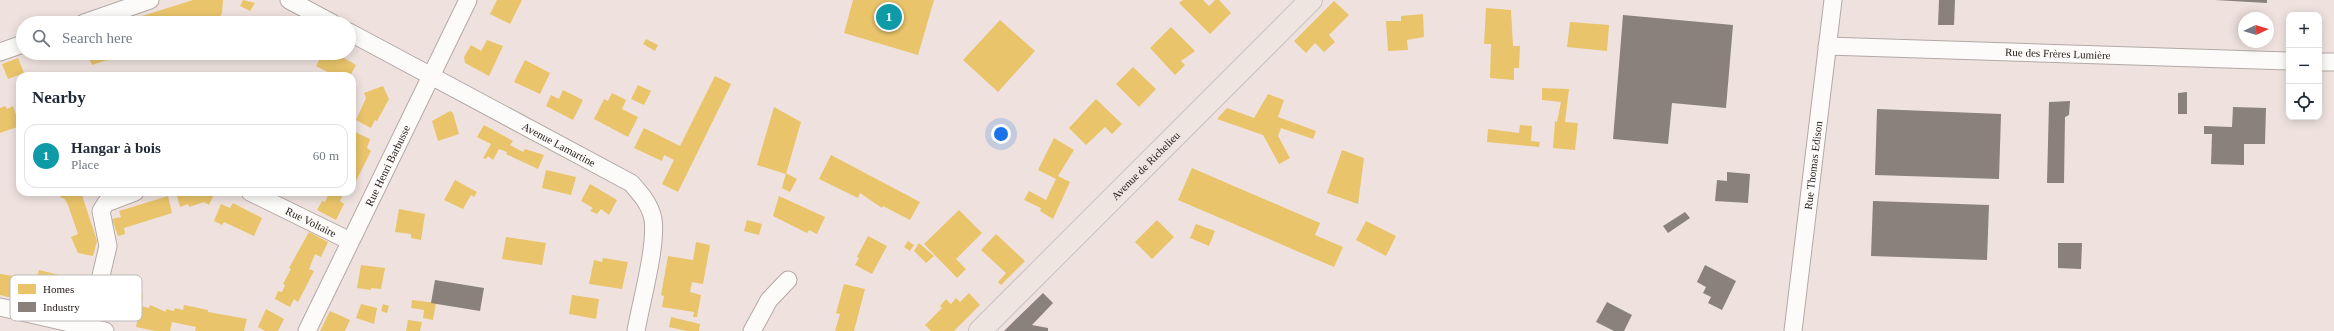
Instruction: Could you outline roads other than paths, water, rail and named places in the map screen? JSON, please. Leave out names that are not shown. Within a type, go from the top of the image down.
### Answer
[{"type":"main road","name":"Avenue de Richelieu","points":[[980,331],[1310,0]]},
{"type":"street","points":[[104,16],[150,0]]},
{"type":"street","points":[[289,0],[319,16]]},
{"type":"street","name":"Rue Henri Barbusse","points":[[307,331],[430,75],[468,0]]},
{"type":"street","name":"Rue Thomas Edison","points":[[1793,331],[1833,0]]},
{"type":"street","name":"Avenue Lamartine","points":[[356,36],[630,183],[645,198],[652,218],[653,239],[636,331]]},
{"type":"street","points":[[0,52],[16,46]]},
{"type":"street","name":"Rue des Frères Lumière","points":[[1827,46],[2286,61]]},
{"type":"street","points":[[2322,62],[2334,62]]},
{"type":"street","points":[[104,275],[108,246],[101,210],[106,203],[124,196]]},
{"type":"street","name":"Rue Voltaire","points":[[258,196],[350,241]]},
{"type":"street","points":[[752,331],[769,300],[788,280]]},
{"type":"street","points":[[0,307],[10,309]]},
{"type":"street","points":[[62,321],[97,329]]},
{"type":"place","name":"Hangar à bois","points":[[889,17]]}]
